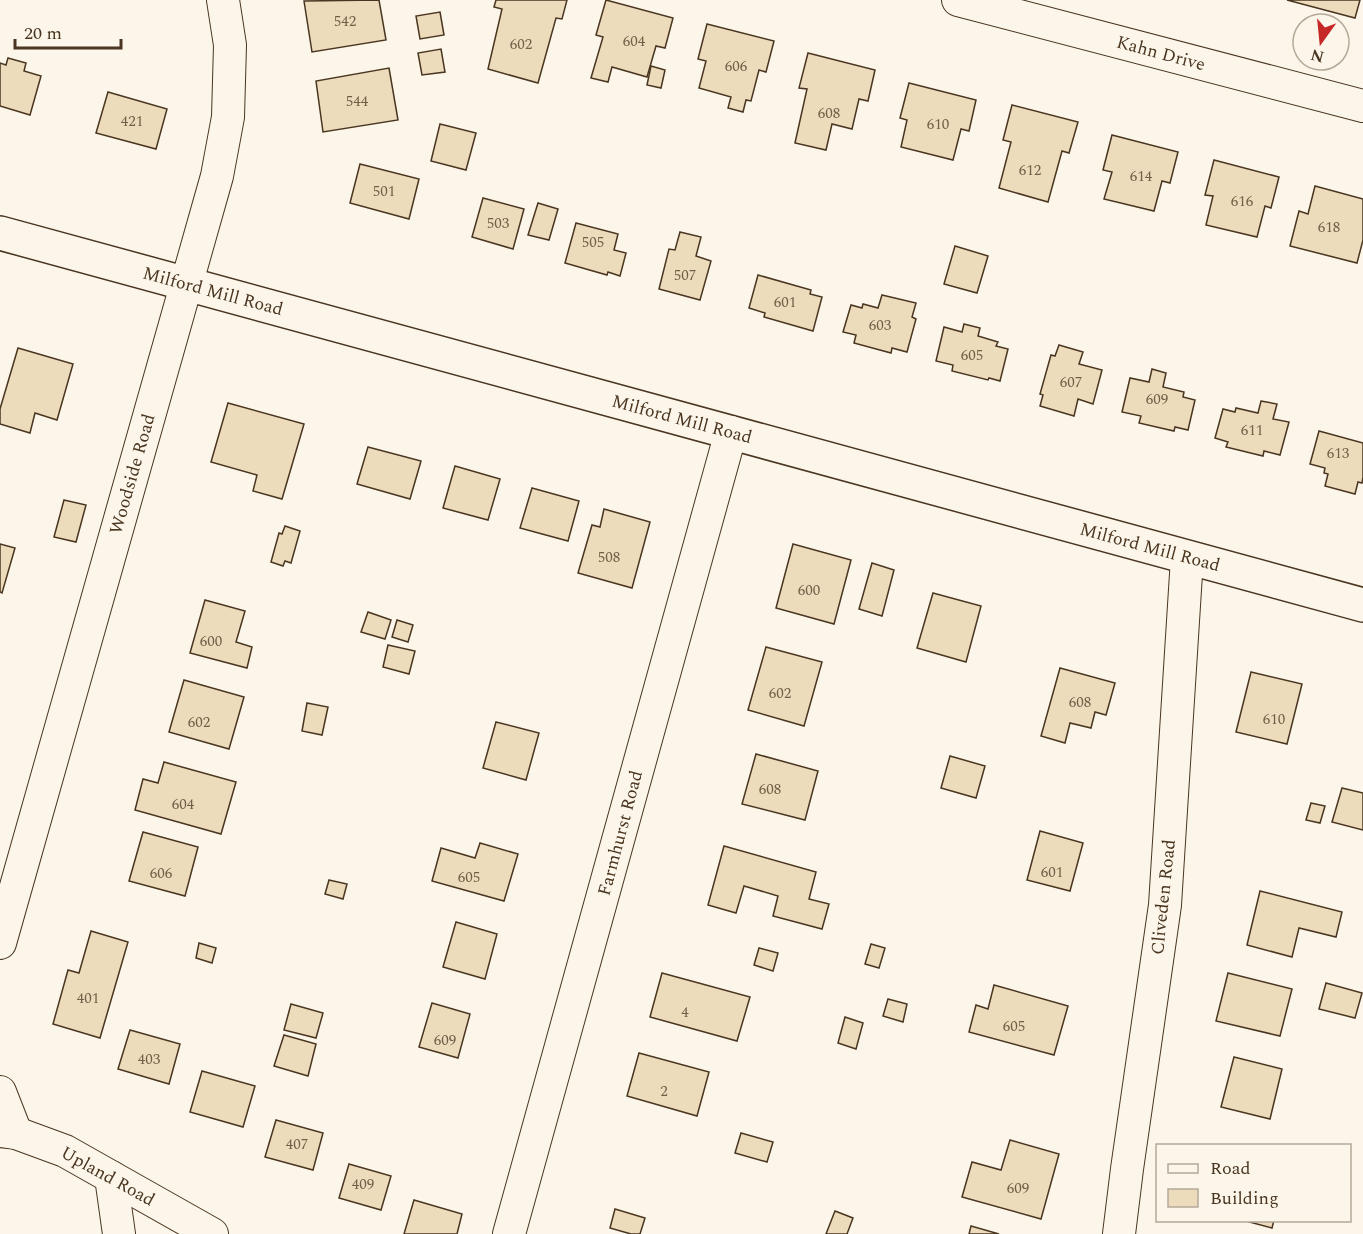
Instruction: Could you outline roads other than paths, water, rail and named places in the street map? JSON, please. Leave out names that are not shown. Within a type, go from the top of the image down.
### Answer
[{"type":"main road","name":"Milford Mill Road","points":[[0,233],[1363,605]]},
{"type":"street","name":"Woodside Road","points":[[0,943],[217,176],[228,117],[230,45],[224,0]]},
{"type":"street","name":"Kahn Drive","points":[[958,0],[1363,106]]},
{"type":"street","name":"Farmhurst Road","points":[[510,1234],[731,432]]},
{"type":"street","name":"Cliveden Road","points":[[1119,1234],[1165,905],[1187,558]]},
{"type":"street","points":[[0,1092],[8,1132]]},
{"type":"street","name":"Upland Road","points":[[8,1132],[65,1150],[212,1234]]},
{"type":"street","points":[[111,1177],[119,1234]]}]
